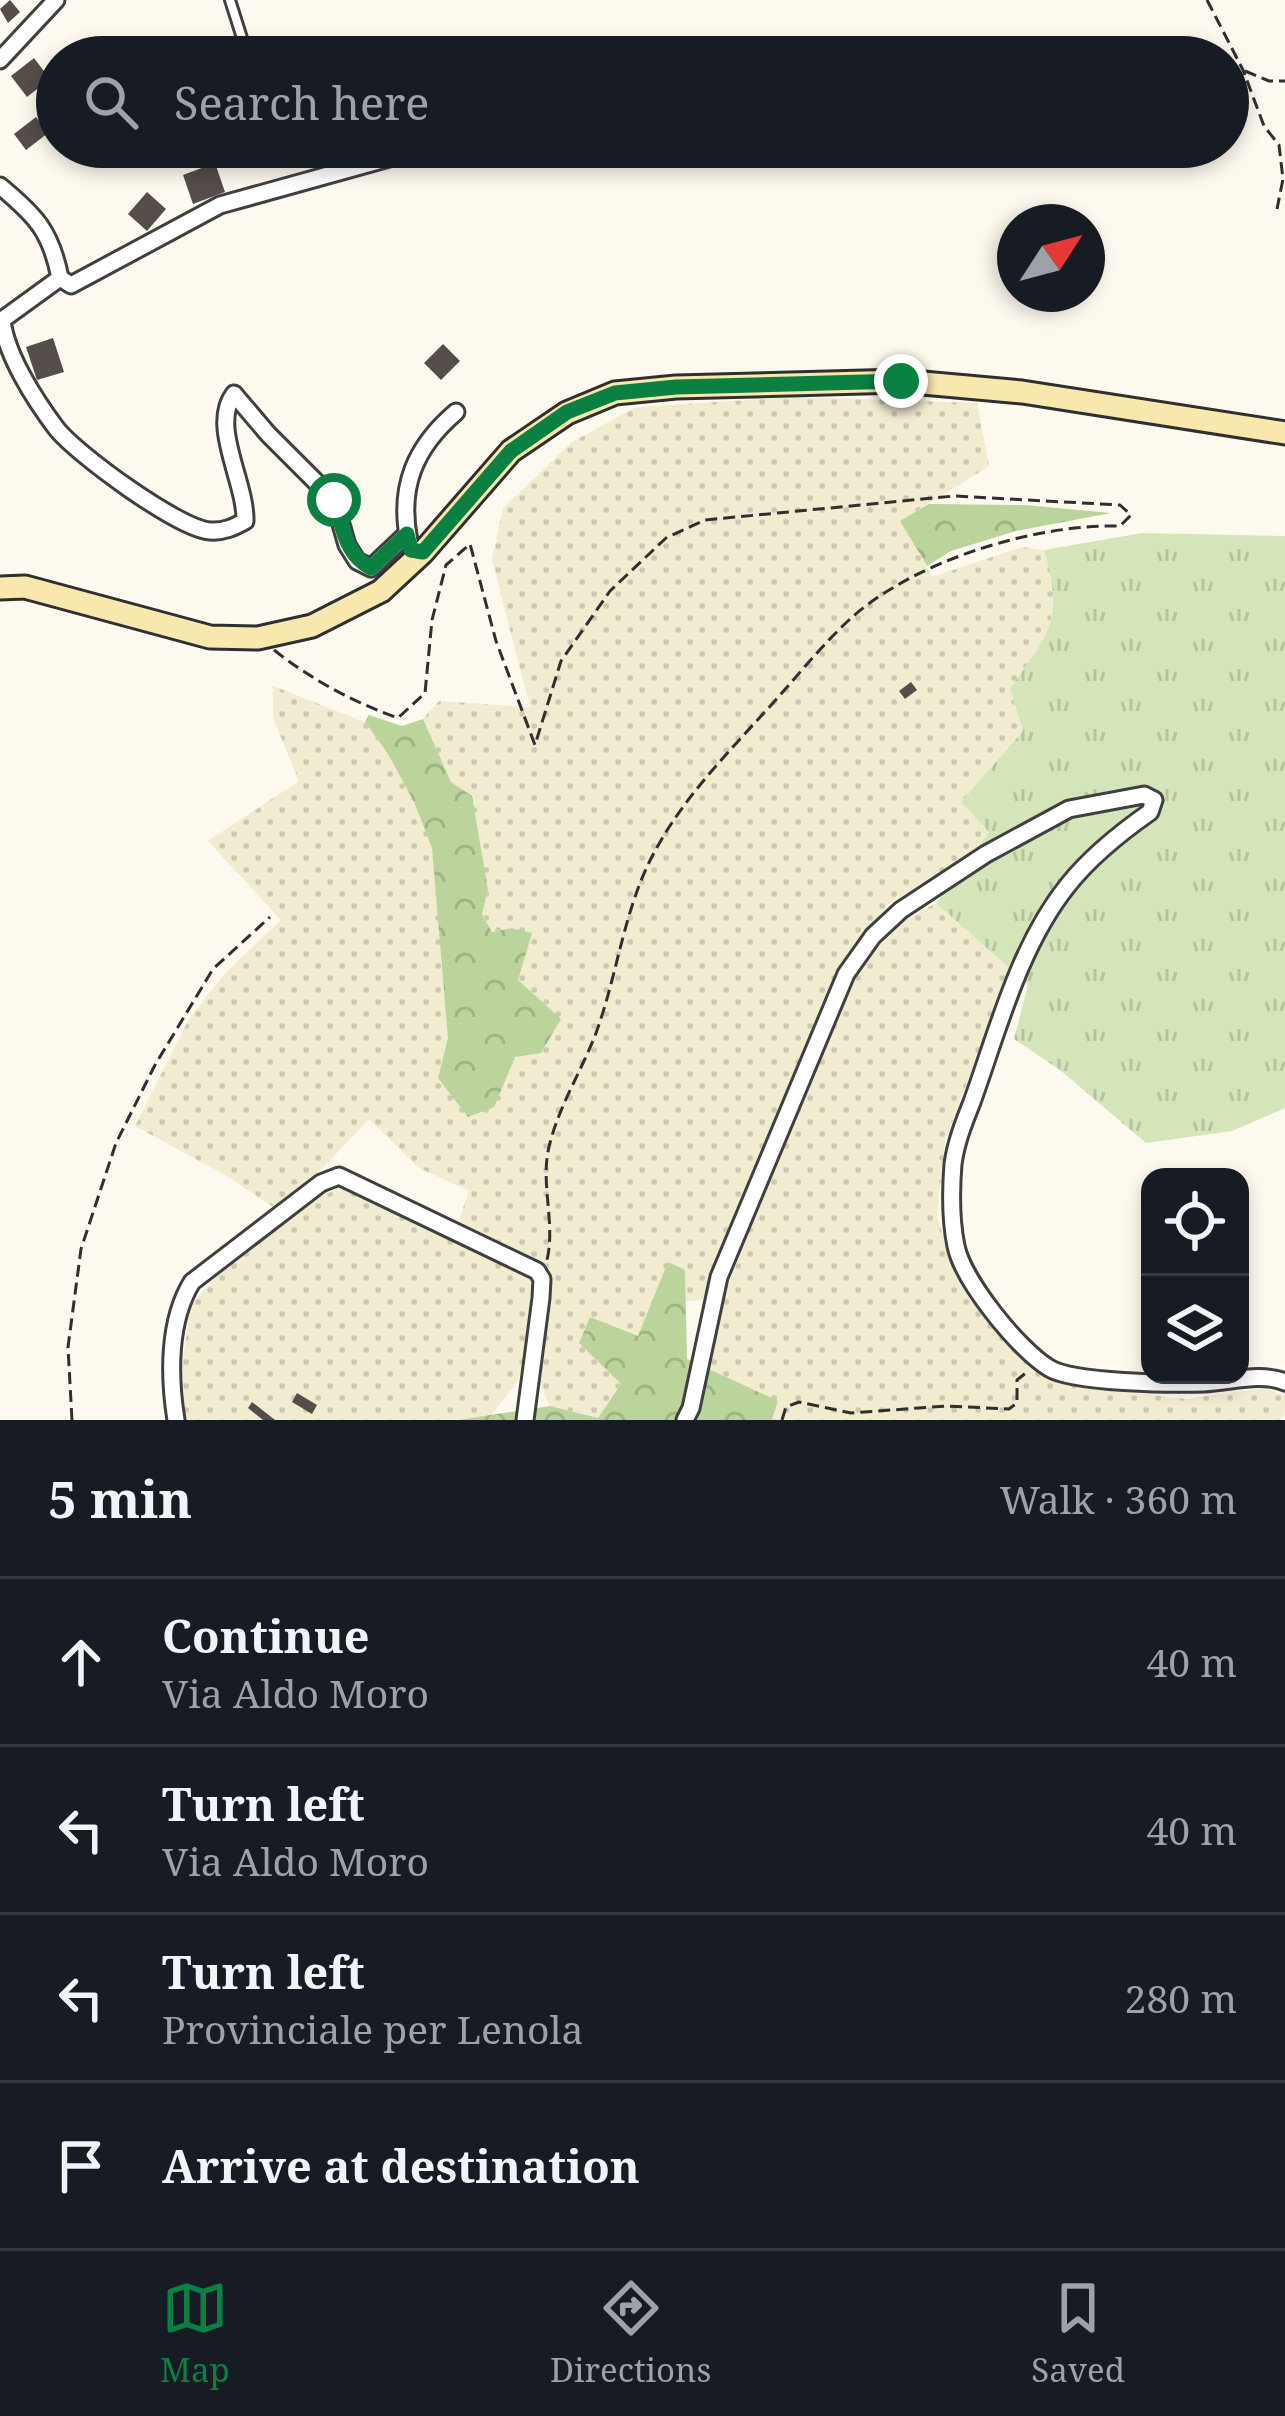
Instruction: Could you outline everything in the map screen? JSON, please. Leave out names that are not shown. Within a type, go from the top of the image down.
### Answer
[{"type":"main road","points":[[0,588],[25,587],[210,637],[258,638],[312,626],[381,592],[423,552],[511,451],[567,412],[615,393],[901,381],[1022,392],[1285,433]]},
{"type":"street","points":[[0,60],[56,0]]},
{"type":"street","points":[[0,186],[37,216],[55,252],[60,278],[71,285],[220,205],[353,168]]},
{"type":"street","points":[[60,278],[2,320],[2,330],[46,411],[70,443],[185,524],[206,531],[228,530],[245,521],[245,503],[224,426],[225,405],[234,394],[334,500],[347,545],[357,561],[371,568],[407,534]]},
{"type":"street","points":[[423,552],[411,550],[407,534],[408,474],[423,445],[456,412]]},
{"type":"street","points":[[685,1420],[719,1277],[846,974],[873,936],[933,888],[1035,826],[1069,809],[1144,795],[1154,800],[1150,812],[1088,861],[1037,934],[988,1052],[953,1163],[956,1249],[973,1284],[998,1316],[1053,1371],[1148,1382],[1203,1383],[1273,1376],[1285,1382]]},
{"type":"street","points":[[176,1420],[174,1342],[181,1300],[192,1282],[321,1183],[340,1176],[537,1271],[542,1279],[525,1420]]},
{"type":"lane","points":[[230,0],[241,36]]},
{"type":"path","points":[[1207,0],[1226,36]]},
{"type":"path","points":[[1249,73],[1269,81],[1285,81]]},
{"type":"path","points":[[1249,86],[1264,126],[1279,146],[1283,179],[1277,209]]},
{"type":"path","points":[[258,638],[361,705],[398,718],[425,692],[432,620],[446,565],[470,544],[496,640],[535,745],[562,662],[610,591],[666,538],[705,520],[954,496],[1120,505],[1131,515],[1120,526],[1082,525],[1001,543],[953,560],[885,594],[850,619],[700,782],[654,853],[639,887],[595,1036],[571,1084],[549,1146],[546,1178],[553,1222],[542,1279]]},
{"type":"path","points":[[72,1420],[68,1347],[81,1249],[116,1143],[154,1065],[213,969],[270,917]]},
{"type":"path","points":[[782,1420],[786,1407],[799,1402],[851,1413],[946,1406],[1009,1409],[1017,1403],[1017,1380],[1024,1372],[1053,1371]]},
{"type":"shaded area","points":[[795,397],[977,403],[989,466],[901,521],[932,577],[1022,547],[1044,550],[1057,593],[1046,638],[1010,689],[1023,731],[961,802],[989,832],[965,864],[891,902],[839,966],[703,1299],[686,1302],[685,1270],[638,1337],[590,1318],[579,1343],[621,1384],[598,1418],[550,1406],[538,1380],[551,1275],[458,1223],[469,1191],[419,1168],[369,1119],[322,1169],[275,1208],[135,1126],[189,1019],[226,972],[281,920],[208,841],[299,781],[273,718],[273,686],[365,722],[414,802],[432,848],[446,984],[448,1038],[438,1078],[517,980],[511,928],[492,932],[482,914],[488,890],[451,782],[423,719],[439,701],[530,707],[492,560],[503,508],[572,442],[636,407]]},
{"type":"shaded area","points":[[936,903],[1010,969],[945,1141],[937,1216],[954,1272],[1022,1360],[1069,1385],[1186,1399],[1266,1388],[1285,1396],[1285,1414],[1280,1420],[772,1420],[778,1402],[707,1368],[717,1315],[750,1228],[857,974],[898,924]]},
{"type":"shaded area","points":[[344,1185],[532,1279],[524,1365],[515,1385],[491,1415],[458,1420],[185,1420],[182,1366],[191,1304],[222,1271],[303,1206]]},
{"type":"green space","points":[[929,504],[1025,505],[1111,513],[1016,531],[951,551],[927,566],[900,521]]},
{"type":"green space","points":[[1142,533],[1285,536],[1285,1108],[1232,1131],[1146,1143],[1060,1070],[1014,1039],[1028,985],[936,903],[989,832],[961,802],[1023,731],[1010,689],[1050,625],[1053,593],[1044,550]]},
{"type":"green space","points":[[369,715],[402,726],[423,719],[451,782],[472,796],[488,890],[482,914],[492,932],[511,928],[532,933],[518,980],[561,1019],[541,1053],[515,1057],[494,1107],[468,1117],[438,1078],[448,1038],[432,848],[414,802],[365,722]]},
{"type":"green space","points":[[668,1262],[685,1270],[687,1359],[778,1401],[772,1420],[458,1420],[550,1406],[598,1418],[621,1384],[579,1343],[590,1317],[638,1336]]},
{"type":"building","points":[[10,0],[20,12],[8,23],[0,9]]},
{"type":"building","points":[[36,61],[36,90],[27,97],[11,76]]},
{"type":"building","points":[[36,117],[36,142],[26,150],[14,134]]},
{"type":"building","points":[[217,168],[225,192],[193,204],[183,175]]},
{"type":"building","points":[[147,192],[166,209],[147,231],[128,214]]},
{"type":"building","points":[[53,338],[64,372],[37,380],[26,347]]},
{"type":"building","points":[[443,344],[460,361],[441,380],[424,363]]},
{"type":"building","points":[[911,682],[917,690],[905,699],[899,691]]},
{"type":"building","points":[[297,1393],[317,1405],[312,1414],[292,1402]]},
{"type":"building","points":[[252,1402],[275,1420],[263,1420],[248,1408]]},
{"type":"route","points":[[334,500],[347,545],[357,561],[371,568],[407,534],[411,550],[423,552],[511,451],[567,412],[615,393],[901,381]]}]
